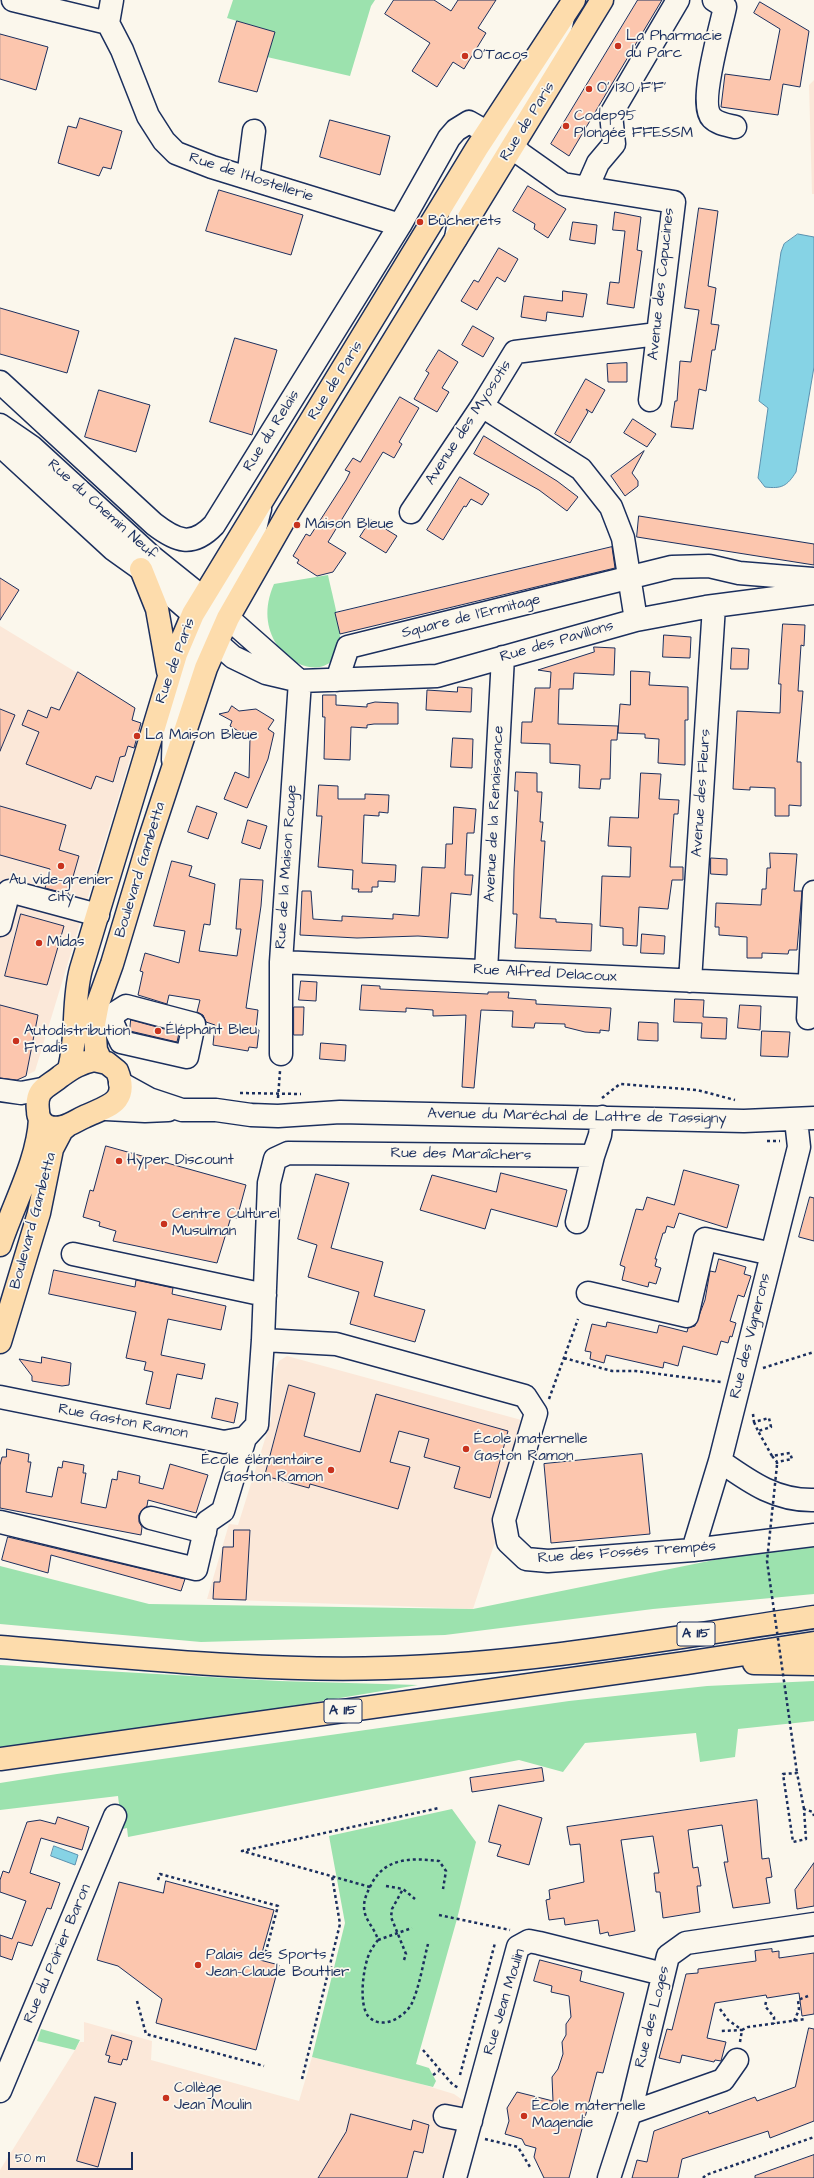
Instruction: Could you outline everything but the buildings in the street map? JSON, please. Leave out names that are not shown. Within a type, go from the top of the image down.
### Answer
[{"type":"main road","name":"Rue de Paris","points":[[202,679],[210,618],[264,497],[501,139],[602,0]]},
{"type":"main road","name":"Rue de Paris","points":[[138,780],[181,641],[210,618],[292,507],[456,239],[501,139],[569,8]]},
{"type":"main road","points":[[141,569],[158,609],[169,676]]},
{"type":"main road","name":"Boulevard Gambetta","points":[[101,1061],[96,1050],[94,1024],[107,1008],[112,964],[202,679]]},
{"type":"main road","name":"Boulevard Gambetta","points":[[69,1069],[75,1044],[75,1007],[78,980],[138,780]]},
{"type":"main road","points":[[101,1061],[117,1070],[120,1084],[119,1096],[116,1102],[106,1109],[83,1117],[67,1126],[50,1127],[39,1117],[37,1104],[42,1089],[69,1069],[84,1062],[101,1061]]},
{"type":"main road","name":"Boulevard Gambetta","points":[[0,1245],[35,1149],[39,1117]]},
{"type":"main road","name":"Boulevard Gambetta","points":[[0,1342],[39,1213],[52,1149],[62,1130],[67,1126]]},
{"type":"main road","name":"A 115","points":[[0,1648],[281,1667],[385,1668],[468,1663],[578,1652],[814,1617]]},
{"type":"main road","name":"A 115","points":[[0,1759],[686,1663],[814,1643]]},
{"type":"main road","points":[[686,1663],[814,1664]]},
{"type":"street","points":[[13,0],[108,22],[112,0]]},
{"type":"street","points":[[587,188],[598,163],[614,144],[611,114],[678,0]]},
{"type":"street","points":[[714,0],[726,8],[709,84],[707,104],[711,118],[722,124],[735,127]]},
{"type":"street","name":"Rue de l'Hostellerie","points":[[108,22],[122,50],[148,116],[164,141],[176,153],[212,167],[400,225]]},
{"type":"street","name":"Rue du Relais","points":[[0,382],[159,528],[176,539],[190,540],[202,536],[214,525],[400,225],[456,130],[469,122],[501,139]]},
{"type":"street","points":[[248,178],[254,131]]},
{"type":"street","name":"Avenue des Capucines","points":[[501,139],[563,184],[674,202],[650,400]]},
{"type":"street","name":"Avenue des Myosotis","points":[[410,512],[482,406],[515,352],[657,334]]},
{"type":"street","points":[[482,406],[580,469],[611,509],[623,538],[636,620]]},
{"type":"street","name":"Rue du Chemin Neuf","points":[[0,425],[7,450],[113,549],[210,618]]},
{"type":"street","name":"Rue du Chemin Neuf","points":[[7,450],[151,556],[210,618]]},
{"type":"street","points":[[630,578],[672,567],[709,566],[739,573],[814,579]]},
{"type":"street","name":"Square de l'Ermitage","points":[[337,680],[348,647],[630,578]]},
{"type":"street","name":"Rue des Pavillons","points":[[210,618],[233,657],[266,673],[300,681],[437,676],[636,620],[714,606],[814,593]]},
{"type":"street","name":"Avenue des Fleurs","points":[[690,981],[714,606]]},
{"type":"street","points":[[173,768],[174,726],[191,661],[210,618]]},
{"type":"street","name":"Avenue de la Renaissance","points":[[486,971],[503,657]]},
{"type":"street","name":"Rue de la Maison Rouge","points":[[281,1054],[281,962],[300,681]]},
{"type":"street","points":[[0,925],[9,891],[98,915]]},
{"type":"street","points":[[808,1018],[814,892]]},
{"type":"street","name":"Rue Alfred Delacoux","points":[[281,962],[810,986]]},
{"type":"street","name":"Avenue du Maréchal de Lattre de Tassigny","points":[[120,1084],[148,1099],[182,1110],[216,1110],[251,1104],[278,1103],[340,1112]]},
{"type":"street","points":[[0,1090],[21,1092],[42,1089]]},
{"type":"street","points":[[0,1101],[25,1107],[39,1117]]},
{"type":"street","points":[[106,1109],[145,1111],[182,1110]]},
{"type":"street","name":"Avenue du Maréchal de Lattre de Tassigny","points":[[216,1110],[251,1116],[278,1116],[340,1112],[805,1119]]},
{"type":"street","points":[[577,1222],[593,1156],[600,1135],[602,1117]]},
{"type":"street","name":"Rue des Vignerons","points":[[692,1550],[720,1462],[805,1119]]},
{"type":"street","name":"Rue des Maraîchers","points":[[265,1295],[269,1183],[275,1158],[288,1153],[593,1156]]},
{"type":"street","points":[[588,1293],[687,1316],[705,1238],[772,1254]]},
{"type":"street","points":[[0,1522],[196,1569],[207,1522],[223,1511],[245,1438],[256,1425],[265,1295],[73,1254]]},
{"type":"street","points":[[263,1340],[336,1344],[351,1348],[525,1396],[536,1413]]},
{"type":"street","name":"Rue Gaston Ramon","points":[[0,1397],[224,1442],[245,1438]]},
{"type":"street","name":"Rue des Fossés Trempés","points":[[536,1413],[504,1520],[508,1542],[526,1559],[548,1561],[692,1550],[814,1535]]},
{"type":"street","points":[[720,1462],[758,1488],[796,1500],[814,1500]]},
{"type":"street","points":[[151,1518],[205,1532]]},
{"type":"street","name":"Rue du Poirier Baron","points":[[0,2091],[115,1816]]},
{"type":"street","name":"Rue des Loges","points":[[609,2178],[630,2113],[668,1956],[686,1943],[814,1924]]},
{"type":"street","name":"Rue Jean Moulin","points":[[455,2178],[475,2129],[518,1947],[529,1941],[539,1942],[663,1974]]},
{"type":"street","points":[[630,2113],[723,2080],[737,2060]]},
{"type":"street","points":[[445,2116],[475,2129]]},
{"type":"path","points":[[278,1103],[281,1054]]},
{"type":"path","points":[[536,1413],[547,1405],[578,1320]]},
{"type":"path","points":[[564,1358],[612,1371],[636,1371],[739,1384],[767,1366],[814,1352]]},
{"type":"path","points":[[752,1406],[754,1422],[777,1464],[767,1561],[797,1773],[804,1808],[806,1839],[793,1842],[783,1774],[797,1773]]},
{"type":"path","points":[[754,1422],[769,1418],[771,1427],[758,1431]]},
{"type":"path","points":[[772,1456],[790,1453],[792,1459],[777,1464]]},
{"type":"path","points":[[370,1887],[242,1851],[439,1808]]},
{"type":"path","points":[[804,1808],[813,1812],[814,1816]]},
{"type":"path","points":[[378,1940],[377,1933],[368,1923],[364,1907],[370,1887],[384,1868],[392,1863],[420,1859],[439,1861],[446,1870],[443,1888]]},
{"type":"path","points":[[158,1880],[160,1874],[278,1906],[265,1955]]},
{"type":"path","points":[[302,2079],[340,1924],[332,1876]]},
{"type":"path","points":[[386,1886],[403,1889],[415,1899]]},
{"type":"path","points":[[403,1889],[392,1909],[391,1918],[406,1954],[404,1960]]},
{"type":"path","points":[[439,1915],[510,1930],[523,1943]]},
{"type":"path","points":[[412,1928],[378,1940],[370,1952],[363,1990],[364,2004],[369,2017],[379,2022],[389,2022],[403,2015],[412,2003],[428,1944]]},
{"type":"path","points":[[460,2075],[495,1942]]},
{"type":"path","points":[[794,2021],[799,2010],[798,2000],[808,1996]]},
{"type":"path","points":[[137,2001],[146,2034],[264,2066]]},
{"type":"path","points":[[766,2002],[764,2006],[774,2017],[774,2024]]},
{"type":"path","points":[[720,2009],[728,2020],[742,2030]]},
{"type":"path","points":[[721,2031],[742,2030],[748,2027],[806,2019]]},
{"type":"path","points":[[737,2060],[742,2030]]},
{"type":"path","points":[[423,2050],[453,2086],[465,2089]]},
{"type":"path","points":[[433,2075],[439,2071]]},
{"type":"path","points":[[475,2129],[518,2147],[530,2167]]},
{"type":"path","points":[[703,2178],[706,2175],[814,2137]]},
{"type":"shaded area","points":[[814,80],[814,194],[812,194],[809,85]]},
{"type":"shaded area","points":[[0,626],[135,708],[132,719],[141,723],[35,1071],[15,1081],[0,1078]]},
{"type":"shaded area","points":[[287,1356],[525,1421],[493,1517],[493,1532],[496,1539],[473,1609],[207,1599],[229,1524],[238,1525],[271,1420],[275,1370],[279,1361]]},
{"type":"shaded area","name":"Collège Jean Moulin","points":[[84,2022],[152,2041],[151,2060],[299,2101],[312,2057],[411,2081],[454,2094],[464,2101],[442,2178],[0,2178],[0,2170],[80,2042],[84,2042]]},
{"type":"green space","points":[[233,0],[375,0],[371,6],[350,76],[267,57],[274,32],[227,18]]},
{"type":"green space","points":[[328,575],[340,639],[335,657],[324,666],[309,667],[294,661],[280,649],[270,631],[268,609],[274,584]]},
{"type":"green space","points":[[814,1543],[814,1594],[653,1609],[445,1635],[201,1642],[0,1624],[0,1566],[149,1604],[473,1609],[763,1550]]},
{"type":"green space","points":[[0,1665],[279,1681],[418,1685],[280,1708],[0,1748]]},
{"type":"green space","points":[[814,1681],[814,1721],[738,1729],[735,1757],[700,1762],[696,1733],[585,1743],[563,1772],[519,1760],[128,1837],[127,1828],[122,1829],[118,1796],[0,1810],[0,1783],[569,1701],[707,1686]]},
{"type":"green space","points":[[452,1809],[476,1842],[457,1919],[416,2064],[429,2068],[436,2081],[433,2087],[312,2057],[345,1923],[329,1836]]},
{"type":"green space","points":[[41,2029],[80,2040],[75,2050],[37,2041]]},
{"type":"water","points":[[798,234],[814,237],[814,367],[796,472],[790,481],[784,486],[765,487],[758,478],[768,408],[759,401],[781,252],[784,244]]},
{"type":"water","points":[[54,1846],[78,1855],[75,1865],[51,1856]]},
{"type":"place","name":"La Pharmacie du Parc","points":[[618,46]]},
{"type":"place","name":"O'Tacos","points":[[465,56]]},
{"type":"place","name":"O' 130 F'F'","points":[[589,89]]},
{"type":"place","name":"Codep95 Plongée FFESSM","points":[[566,126]]},
{"type":"place","name":"Bûcherets","points":[[420,222]]},
{"type":"place","name":"Maison Bleue","points":[[297,525]]},
{"type":"place","name":"La Maison Bleue","points":[[137,736]]},
{"type":"place","name":"Au vide-grenier city","points":[[61,866]]},
{"type":"place","name":"Midas","points":[[39,943]]},
{"type":"place","name":"Éléphant Bleu","points":[[158,1031]]},
{"type":"place","name":"Autodistribution Fradis","points":[[16,1041]]},
{"type":"place","name":"Hyper Discount","points":[[119,1161]]},
{"type":"place","name":"Centre Culturel Musulman","points":[[164,1224]]},
{"type":"place","name":"École maternelle Gaston Ramon","points":[[466,1449]]},
{"type":"place","name":"École élémentaire Gaston Ramon","points":[[331,1470]]},
{"type":"place","name":"Palais des Sports Jean-Claude Bouttier","points":[[198,1965]]},
{"type":"place","name":"Collège Jean Moulin","points":[[166,2098]]},
{"type":"place","name":"École maternelle Magendie","points":[[524,2116]]}]
